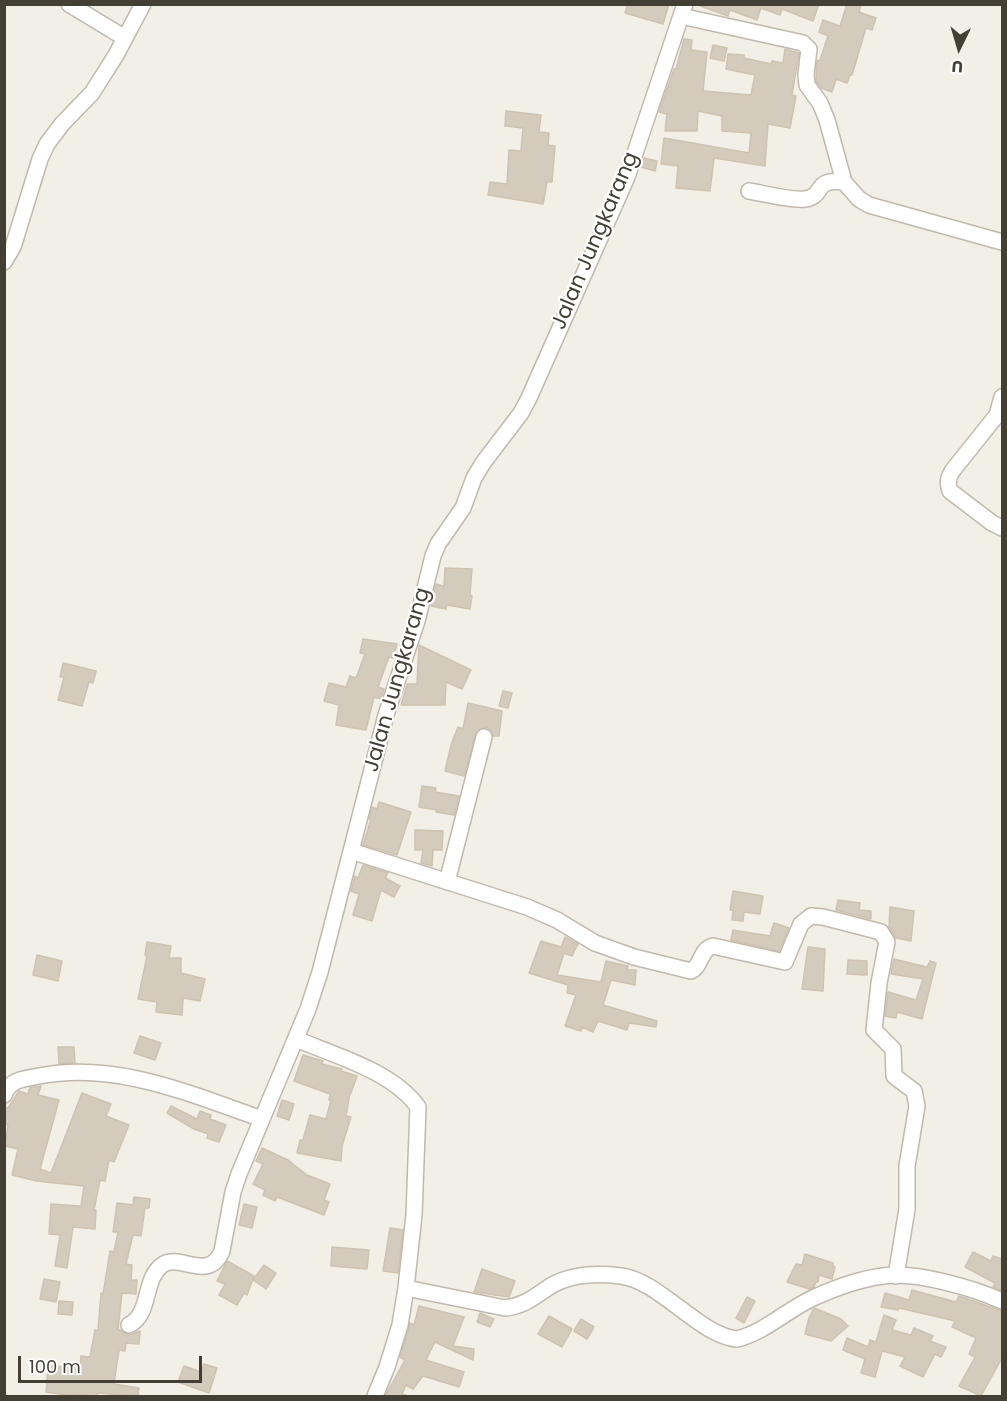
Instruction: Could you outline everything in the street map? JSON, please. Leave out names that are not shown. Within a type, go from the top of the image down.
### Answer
[{"type":"street","points":[[69,4],[125,38]]},
{"type":"street","points":[[4,262],[13,247],[40,159],[47,144],[62,124],[92,93],[143,4]]},
{"type":"street","points":[[683,10],[803,43],[809,49],[807,85],[820,103],[844,182],[859,199],[869,205],[1002,242]]},
{"type":"street","name":"Jalan Jungkarang","points":[[129,1325],[136,1321],[143,1308],[154,1272],[163,1263],[174,1262],[198,1267],[219,1259],[225,1241],[233,1192],[308,1010],[320,972],[386,715],[420,615],[433,556],[438,544],[463,508],[474,478],[483,462],[521,413],[529,398],[619,197],[683,10]]},
{"type":"street","points":[[748,191],[804,199],[815,195],[825,182],[831,180],[844,182]]},
{"type":"street","points":[[1002,397],[997,415],[948,478],[950,491],[1002,528]]},
{"type":"street","points":[[447,882],[484,737]]},
{"type":"street","points":[[351,851],[527,907],[605,946],[634,957],[691,971],[696,968],[705,950],[713,946],[786,962],[801,924],[811,916],[881,932],[887,942],[879,983],[874,1030],[893,1049],[894,1076],[914,1091],[917,1106],[907,1166],[907,1209],[896,1276]]},
{"type":"street","points":[[296,1039],[378,1074],[408,1093],[418,1107],[414,1215],[406,1288],[400,1325],[375,1396]]},
{"type":"street","points":[[4,1095],[12,1083],[19,1080],[53,1073],[89,1071],[124,1075],[172,1088],[262,1119]]},
{"type":"street","points":[[406,1288],[505,1308],[517,1307],[528,1302],[550,1286],[565,1279],[581,1275],[623,1276],[639,1280],[714,1331],[731,1339],[737,1339],[765,1327],[812,1298],[855,1282],[885,1276],[915,1277],[978,1290],[1002,1301]]},
{"type":"building","points":[[628,4],[669,4],[663,24],[625,13]]},
{"type":"building","points":[[695,4],[819,4],[813,21],[782,9],[780,15],[761,8],[757,20],[730,10],[728,16]]},
{"type":"building","points":[[847,4],[861,4],[859,12],[876,18],[872,30],[866,28],[852,75],[847,83],[836,79],[832,92],[821,88],[816,81],[817,61],[820,60],[828,36],[819,32],[823,20],[840,26]]},
{"type":"building","points":[[684,39],[692,40],[691,50],[707,52],[703,91],[751,95],[755,75],[726,69],[728,54],[744,55],[744,58],[771,64],[772,61],[783,63],[785,49],[799,53],[792,95],[796,96],[790,128],[768,124],[765,166],[714,158],[710,191],[676,188],[678,166],[661,164],[664,138],[749,153],[751,133],[722,131],[722,116],[698,111],[697,131],[665,131],[667,114],[659,112],[674,69],[676,69]]},
{"type":"building","points":[[713,45],[727,48],[724,61],[710,58]]},
{"type":"building","points":[[506,111],[541,115],[539,132],[549,133],[548,145],[555,146],[552,182],[547,182],[543,204],[488,195],[490,182],[507,184],[509,150],[521,151],[523,128],[505,126]]},
{"type":"building","points":[[644,158],[657,161],[655,171],[641,167]]},
{"type":"building","points":[[445,568],[472,569],[470,609],[447,605],[446,609],[431,606],[436,584],[444,586]]},
{"type":"building","points":[[363,639],[397,644],[393,658],[389,657],[378,687],[384,689],[381,699],[374,697],[366,730],[336,725],[339,705],[324,701],[329,683],[346,687],[350,676],[356,678],[365,654],[360,653]]},
{"type":"building","points":[[419,645],[471,670],[462,689],[446,682],[445,705],[401,705],[407,684],[417,684]]},
{"type":"building","points":[[63,663],[96,671],[93,683],[89,682],[82,706],[58,700],[64,677],[60,677]]},
{"type":"building","points":[[503,691],[512,693],[508,708],[499,706]]},
{"type":"building","points":[[468,703],[502,711],[499,736],[493,736],[491,730],[486,727],[477,731],[464,776],[445,771],[458,727],[463,729]]},
{"type":"building","points":[[422,786],[436,788],[435,792],[459,796],[454,815],[419,807]]},
{"type":"building","points":[[379,802],[411,812],[397,855],[363,845],[372,807],[377,809]]},
{"type":"building","points":[[415,830],[443,831],[442,850],[433,850],[432,866],[421,863],[423,850],[415,850]]},
{"type":"building","points":[[363,865],[388,873],[385,878],[400,886],[394,897],[381,890],[372,921],[353,915],[359,894],[351,891],[355,876],[358,878]]},
{"type":"building","points":[[733,891],[763,896],[760,914],[744,912],[743,921],[732,920],[733,910],[730,910]]},
{"type":"building","points":[[838,900],[860,903],[859,910],[871,911],[871,919],[836,910]]},
{"type":"building","points":[[890,907],[914,911],[911,941],[896,938],[889,927]]},
{"type":"building","points":[[774,923],[789,928],[779,951],[731,940],[733,930],[770,936]]},
{"type":"building","points":[[565,937],[578,944],[572,956],[564,953],[557,975],[601,982],[606,961],[628,966],[627,970],[636,970],[635,985],[611,980],[603,1005],[657,1021],[656,1027],[629,1023],[627,1030],[598,1021],[593,1032],[582,1027],[581,1031],[565,1026],[576,995],[567,993],[568,985],[529,973],[541,941],[561,947]]},
{"type":"building","points":[[147,942],[171,946],[169,958],[181,958],[181,973],[205,979],[200,1001],[183,998],[182,1015],[156,1012],[157,1002],[138,999],[147,956],[145,955]]},
{"type":"building","points":[[808,947],[825,949],[823,991],[802,989]]},
{"type":"building","points":[[37,955],[62,961],[58,981],[33,975]]},
{"type":"building","points":[[894,959],[927,967],[930,961],[936,963],[922,1019],[897,1012],[896,1018],[885,1016],[888,992],[916,1000],[923,979],[891,974]]},
{"type":"building","points":[[848,960],[867,961],[867,975],[847,974]]},
{"type":"building","points":[[140,1036],[161,1043],[155,1060],[134,1053]]},
{"type":"building","points":[[58,1047],[74,1047],[75,1063],[59,1064]]},
{"type":"building","points":[[303,1055],[357,1076],[350,1093],[346,1116],[351,1117],[342,1146],[341,1161],[297,1153],[310,1115],[326,1119],[331,1100],[329,1100],[330,1094],[294,1081]]},
{"type":"building","points":[[41,1086],[38,1095],[59,1100],[40,1169],[51,1173],[82,1093],[111,1104],[106,1116],[129,1125],[114,1162],[109,1160],[105,1181],[100,1180],[94,1210],[96,1210],[95,1229],[73,1227],[67,1268],[55,1266],[60,1235],[49,1234],[51,1204],[81,1206],[84,1186],[36,1181],[12,1175],[18,1149],[5,1146],[8,1125],[4,1124],[4,1107],[8,1108],[19,1091],[28,1094],[30,1087]]},
{"type":"building","points":[[282,1100],[294,1104],[289,1120],[277,1116]]},
{"type":"building","points":[[171,1106],[197,1119],[200,1111],[211,1115],[210,1119],[226,1125],[219,1142],[207,1138],[208,1134],[194,1129],[167,1113]]},
{"type":"building","points":[[262,1148],[288,1160],[307,1175],[330,1184],[324,1200],[329,1202],[324,1215],[277,1197],[275,1201],[263,1195],[265,1190],[253,1184],[263,1164],[256,1161]]},
{"type":"building","points":[[134,1197],[150,1199],[149,1208],[145,1208],[141,1236],[133,1235],[126,1264],[132,1265],[131,1280],[137,1280],[136,1294],[122,1293],[118,1329],[129,1335],[140,1331],[139,1344],[126,1343],[125,1351],[119,1350],[114,1384],[139,1388],[138,1396],[97,1393],[97,1396],[72,1394],[72,1396],[46,1392],[48,1366],[80,1367],[81,1356],[90,1357],[95,1330],[98,1330],[101,1293],[103,1294],[110,1251],[114,1252],[118,1232],[113,1232],[117,1203],[133,1205]]},
{"type":"building","points":[[244,1204],[257,1207],[252,1228],[239,1225]]},
{"type":"building","points":[[390,1228],[403,1230],[398,1273],[383,1271]]},
{"type":"building","points":[[332,1247],[369,1250],[367,1269],[331,1266]]},
{"type":"building","points":[[973,1252],[991,1261],[993,1256],[1002,1259],[1002,1291],[993,1287],[995,1283],[965,1267]]},
{"type":"building","points":[[805,1254],[833,1263],[835,1267],[832,1279],[819,1275],[818,1282],[809,1289],[787,1282],[796,1264],[802,1265]]},
{"type":"building","points":[[227,1261],[254,1276],[247,1295],[244,1293],[237,1305],[219,1295],[225,1284],[217,1281]]},
{"type":"building","points":[[264,1265],[276,1273],[266,1289],[253,1280]]},
{"type":"building","points":[[482,1269],[515,1281],[509,1297],[474,1292]]},
{"type":"building","points":[[44,1279],[60,1282],[56,1302],[40,1299]]},
{"type":"building","points":[[912,1290],[956,1302],[959,1296],[1002,1311],[1002,1358],[981,1396],[959,1386],[975,1357],[969,1354],[976,1338],[952,1327],[955,1321],[899,1308],[898,1310],[881,1307],[885,1293],[909,1300]]},
{"type":"building","points":[[747,1297],[755,1301],[744,1323],[736,1318]]},
{"type":"building","points":[[59,1301],[73,1302],[72,1315],[58,1314]]},
{"type":"building","points":[[419,1306],[464,1317],[453,1346],[474,1349],[473,1360],[435,1342],[426,1360],[464,1372],[459,1387],[423,1376],[413,1389],[406,1385],[402,1394],[408,1396],[385,1396],[405,1360],[400,1357],[410,1323],[414,1325]]},
{"type":"building","points":[[814,1308],[841,1319],[848,1326],[831,1341],[805,1334]]},
{"type":"building","points":[[480,1313],[494,1319],[490,1327],[477,1322]]},
{"type":"building","points":[[884,1315],[896,1320],[892,1330],[911,1335],[914,1328],[933,1336],[930,1341],[946,1347],[941,1357],[935,1354],[923,1377],[900,1366],[905,1357],[882,1351],[875,1377],[861,1373],[865,1359],[843,1350],[847,1338],[868,1347],[870,1340],[876,1342]]},
{"type":"building","points":[[549,1316],[572,1329],[562,1347],[538,1334]]},
{"type":"building","points":[[581,1319],[594,1327],[587,1339],[574,1331]]},
{"type":"building","points":[[204,1364],[217,1368],[209,1393],[178,1382],[184,1366],[201,1372]]}]
